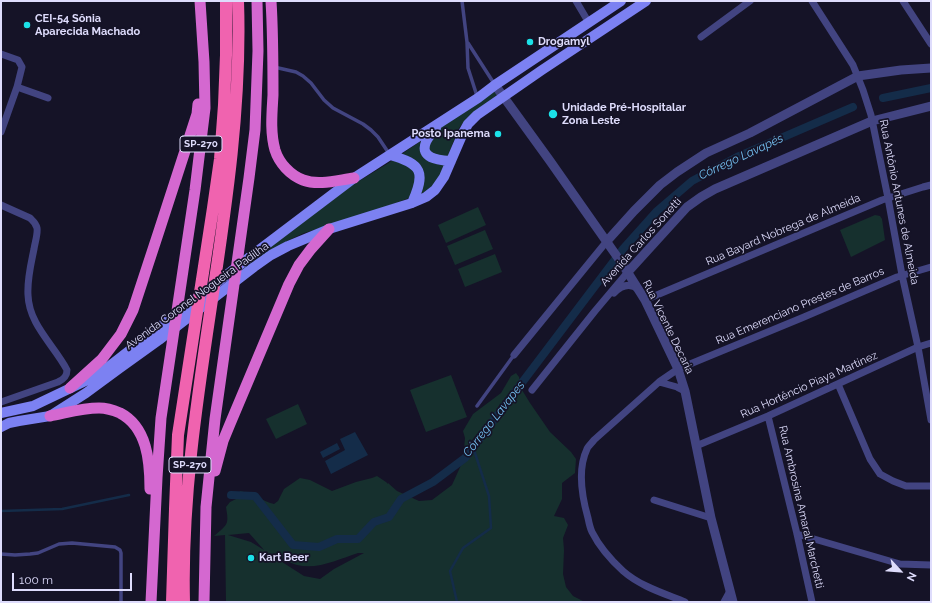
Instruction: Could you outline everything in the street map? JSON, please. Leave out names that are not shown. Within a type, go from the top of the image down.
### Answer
[{"type":"highway","name":"SP-270","points":[[151,602],[161,418],[195,190],[205,108],[200,1]]},
{"type":"highway","name":"SP-270","points":[[172,602],[178,435],[220,159],[226,55],[226,1]]},
{"type":"highway","name":"SP-270","points":[[184,602],[185,519],[193,437],[228,186],[235,116],[238,1]]},
{"type":"highway","name":"SP-270","points":[[204,602],[206,507],[215,419],[249,178],[254,130],[258,51],[257,1]]},
{"type":"highway","points":[[271,1],[273,67],[272,132],[275,150],[285,167],[290,172],[304,180],[322,182],[354,178]]},
{"type":"highway","points":[[70,388],[102,359],[121,334],[133,310],[197,114],[204,62]]},
{"type":"highway","points":[[206,507],[223,441],[289,284],[299,265],[329,229]]},
{"type":"highway","points":[[50,416],[87,409],[108,409],[126,416],[141,433],[146,451],[150,484],[151,602]]},
{"type":"main road","name":"Avenida Coronel Nogueira Padilha","points":[[1,413],[33,406],[98,375],[354,178],[478,98],[621,1]]},
{"type":"main road","name":"Avenida Coronel Nogueira Padilha","points":[[50,416],[86,393],[159,340],[271,255],[288,246],[329,229],[412,203],[435,190],[444,177],[468,124],[477,115],[646,1]]},
{"type":"main road","points":[[440,122],[426,143],[426,154],[433,159],[451,161]]},
{"type":"main road","points":[[390,155],[409,161],[418,170],[420,183],[412,203]]},
{"type":"main road","points":[[1,427],[9,423],[50,416]]},
{"type":"street","points":[[576,1],[589,22]]},
{"type":"street","points":[[701,37],[750,1]]},
{"type":"street","name":"Rua Antônio Antunes de Almeida","points":[[812,1],[853,65],[863,90],[871,118],[918,347],[931,420]]},
{"type":"street","points":[[903,1],[931,44]]},
{"type":"street","points":[[1,54],[18,60],[22,67],[17,87],[1,132]]},
{"type":"street","points":[[514,355],[609,244],[623,224],[660,186],[677,172],[706,153],[750,133],[858,76],[930,67]]},
{"type":"street","points":[[496,85],[504,96]]},
{"type":"street","points":[[17,87],[48,98]]},
{"type":"street","name":"Rua Vicente Decaria","points":[[504,96],[609,244],[645,300],[678,368],[685,391],[711,518],[733,602]]},
{"type":"street","name":"Avenida Carlos Sonetti","points":[[532,390],[595,311],[625,269],[687,207],[701,197],[715,189],[871,118],[931,106]]},
{"type":"street","name":"Rua Bayard Nobrega de Almeida","points":[[645,300],[888,198],[931,185]]},
{"type":"street","points":[[1,205],[30,218],[37,225],[37,235],[28,285],[29,303],[32,315],[41,331],[67,370],[65,377],[58,382],[1,402]]},
{"type":"street","points":[[595,224],[604,229],[610,229],[623,224]]},
{"type":"street","name":"Rua Emerenciano Prestes de Barros","points":[[685,602],[648,588],[623,571],[606,552],[592,532],[584,505],[581,479],[587,448],[659,382],[678,368],[804,317],[902,275],[931,267]]},
{"type":"street","name":"Avenida Carlos Sonetti","points":[[595,311],[617,290],[624,286],[630,285],[638,290]]},
{"type":"street","name":"Rua Hortêncio Piaya Martinez","points":[[696,446],[768,416],[918,347],[931,343]]},
{"type":"street","points":[[659,382],[685,391]]},
{"type":"street","points":[[838,384],[870,459],[880,474],[893,482],[906,486],[931,486]]},
{"type":"street","name":"Rua Ambrosina Amaral Marchetti","points":[[768,416],[812,602]]},
{"type":"street","points":[[654,500],[711,518]]},
{"type":"street","points":[[797,534],[900,564],[931,565]]},
{"type":"street","points":[[724,602],[730,591]]},
{"type":"lane","points":[[462,1],[467,42],[468,68],[478,98]]},
{"type":"lane","points":[[467,42],[496,85]]},
{"type":"lane","points":[[273,67],[296,72],[303,76],[333,108],[371,130],[378,137],[390,155]]},
{"type":"lane","points":[[477,406],[514,355]]},
{"type":"lane","points":[[1,554],[15,555],[38,553],[59,544],[72,543],[115,547],[120,550],[121,553],[121,602]]},
{"type":"green space","points":[[496,90],[498,94],[468,117],[459,128],[443,170],[436,184],[428,191],[369,213],[304,233],[285,242],[243,271],[243,267],[341,192],[387,164]]},
{"type":"green space","points":[[478,207],[486,225],[446,243],[438,225]]},
{"type":"green space","points":[[875,215],[880,216],[882,219],[885,240],[851,257],[840,230]]},
{"type":"green space","points":[[485,230],[493,249],[455,265],[447,246]]},
{"type":"green space","points":[[495,254],[502,272],[465,287],[458,269]]},
{"type":"green space","points":[[516,373],[519,377],[522,390],[550,432],[571,452],[576,459],[575,473],[562,483],[562,499],[554,516],[564,518],[568,525],[563,538],[563,574],[566,587],[573,596],[585,602],[226,602],[225,535],[214,536],[225,526],[227,521],[226,507],[230,502],[240,497],[240,491],[249,493],[274,504],[278,501],[284,489],[300,478],[310,480],[332,491],[377,476],[397,491],[419,501],[432,500],[452,485],[462,463],[465,438],[463,431],[473,414],[501,393],[511,376]],"holes":[[[249,533],[264,550],[251,542],[228,535]],[[268,553],[293,564],[305,566],[321,565],[358,553],[364,553],[334,569],[320,579],[304,576]]]},
{"type":"green space","points":[[451,375],[467,417],[426,432],[410,390]]},
{"type":"green space","points":[[298,404],[307,424],[276,439],[266,419]]},
{"type":"water","points":[[355,432],[368,455],[331,474],[325,461],[345,450],[340,439]]},
{"type":"water","points":[[337,443],[340,449],[323,458],[320,452]]},
{"type":"waterway","name":"Córrego Lavapés","points":[[883,98],[931,88]]},
{"type":"waterway","name":"Córrego Lavapes","points":[[231,495],[255,496],[293,545],[319,547],[337,539],[358,539],[374,522],[389,517],[401,499],[433,482],[465,458],[623,249],[657,211],[692,181],[737,157],[853,107]]},
{"type":"waterway","points":[[457,602],[450,571],[463,548],[491,528],[489,496],[473,447]]},
{"type":"waterway","name":"Córrego Lavapes","points":[[1,511],[62,509],[129,495]]},
{"type":"place","name":"CEI-54 Sônia Aparecida Machado","points":[[27,25]]},
{"type":"place","name":"Drogamyl","points":[[530,42]]},
{"type":"place","name":"Unidade Pré-Hospitalar Zona Leste","points":[[553,114]]},
{"type":"place","name":"Posto Ipanema","points":[[498,134]]},
{"type":"place","name":"Kart Beer","points":[[251,558]]}]
